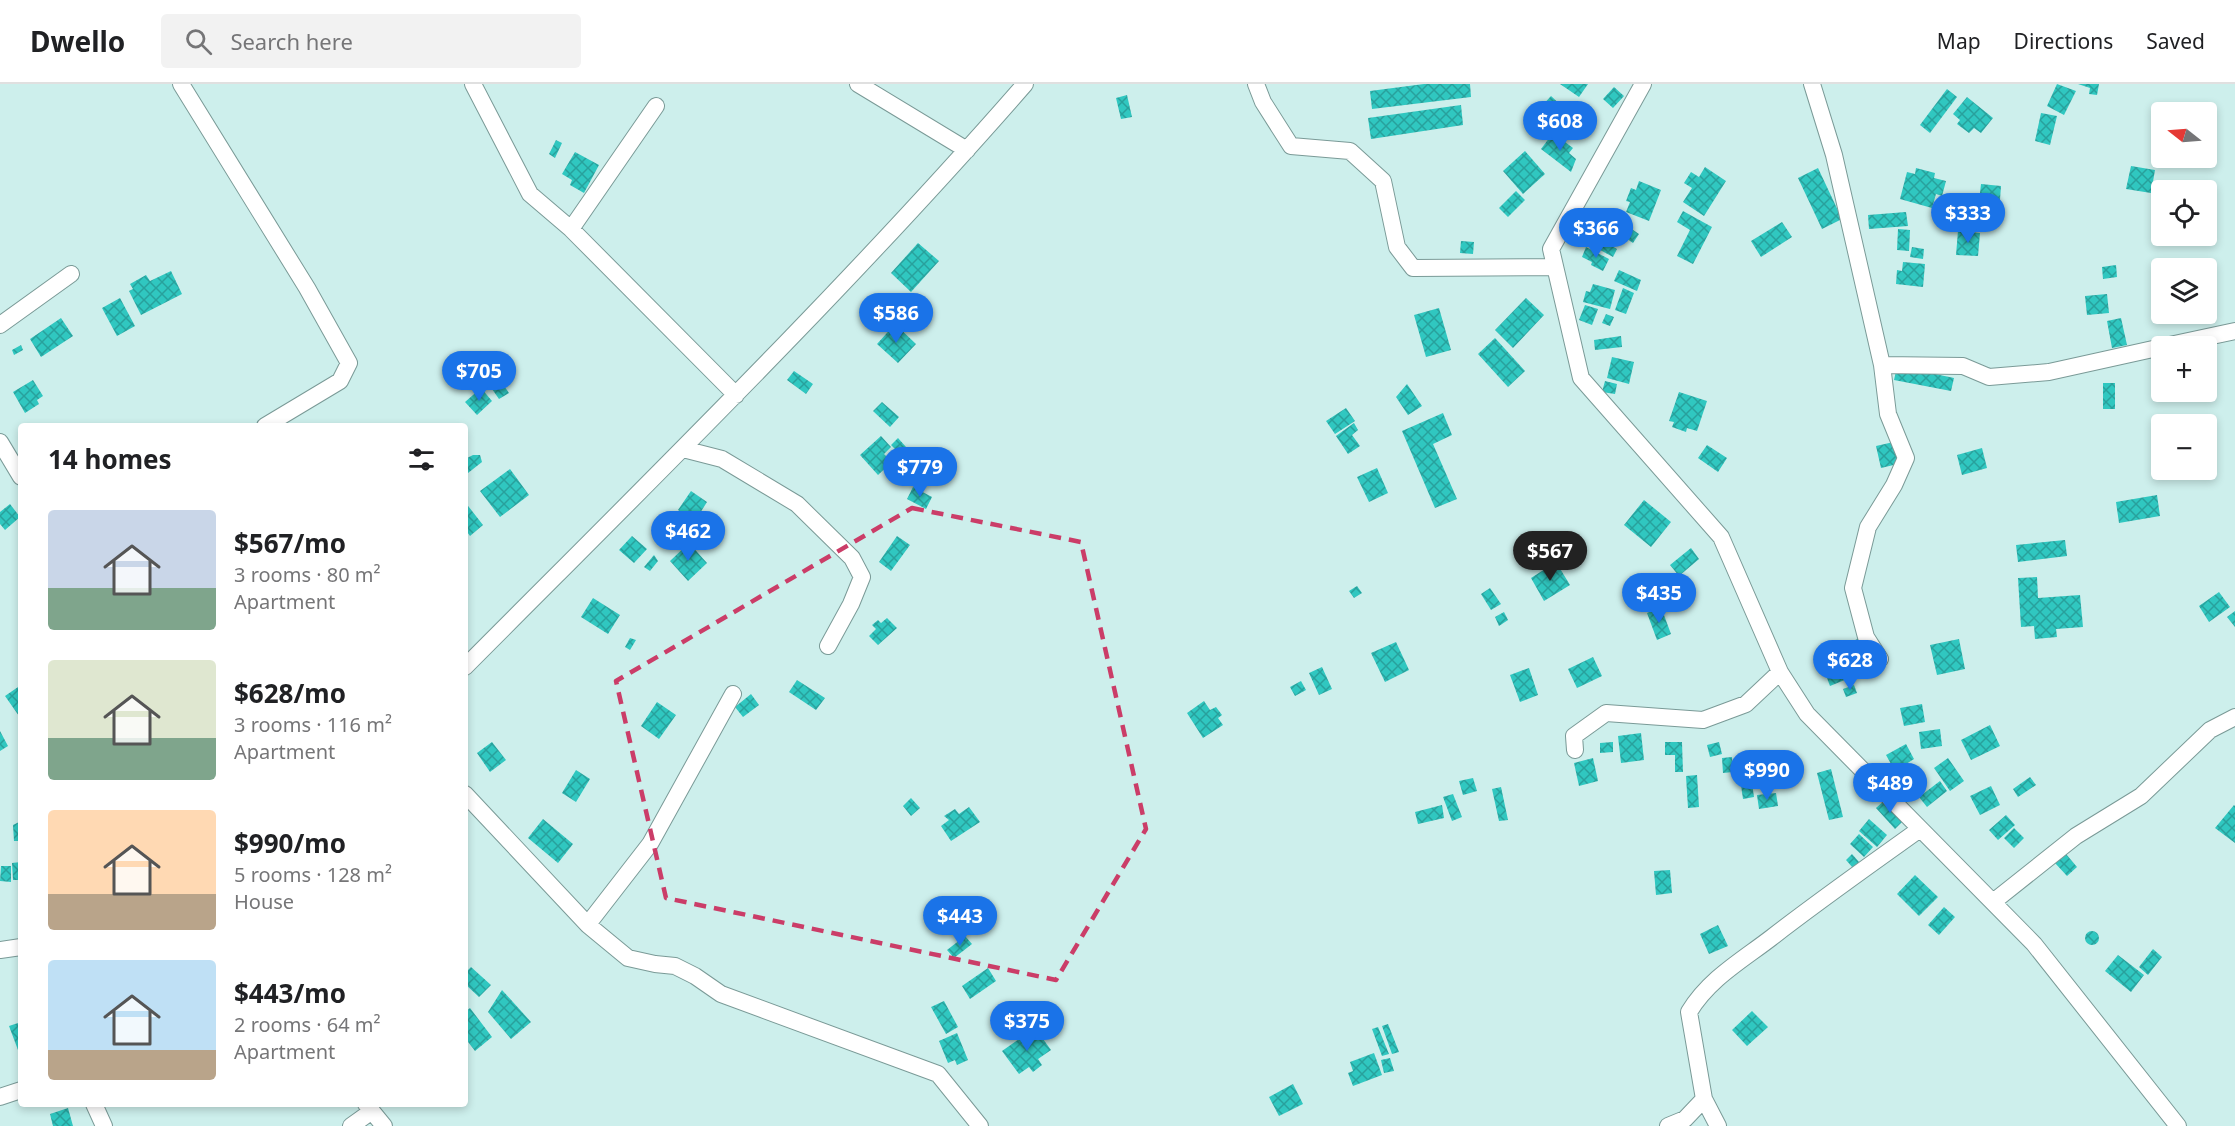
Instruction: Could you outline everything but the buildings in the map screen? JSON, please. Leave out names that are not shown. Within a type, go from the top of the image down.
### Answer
[{"type":"street","points":[[181,84],[308,288],[349,363],[340,381],[270,423]]},
{"type":"street","points":[[473,84],[530,194],[571,229],[736,395]]},
{"type":"street","points":[[858,84],[967,150]]},
{"type":"street","points":[[468,664],[736,395],[967,150],[1025,84]]},
{"type":"street","points":[[1256,84],[1263,102],[1291,146],[1350,151],[1383,182],[1397,247],[1413,268],[1555,267]]},
{"type":"street","points":[[1643,84],[1551,249],[1581,378],[1721,537],[1780,672],[1807,714],[2034,944],[2178,1126]]},
{"type":"street","points":[[1812,84],[1834,155],[1882,365],[1888,414],[1906,458],[1894,485],[1868,527],[1853,588],[1866,637],[1880,658]]},
{"type":"street","points":[[571,229],[656,106]]},
{"type":"street","points":[[0,325],[71,274]]},
{"type":"street","points":[[2213,336],[2235,331]]},
{"type":"street","points":[[1882,365],[1963,366],[1989,377],[2049,372],[2151,350]]},
{"type":"street","points":[[0,442],[18,472]]},
{"type":"street","points":[[683,449],[722,459],[797,504],[852,558],[862,577],[851,604],[828,646]]},
{"type":"street","points":[[1575,750],[1574,736],[1606,713],[1702,720],[1746,704],[1780,672]]},
{"type":"street","points":[[588,924],[650,844],[733,694]]},
{"type":"street","points":[[1993,902],[2076,836],[2141,796],[2210,730],[2235,717]]},
{"type":"street","points":[[468,797],[588,924],[628,958],[675,966],[695,976],[721,994],[938,1074],[980,1126]]},
{"type":"street","points":[[1718,1126],[1704,1099],[1689,1012],[1700,994],[1725,971],[1920,829]]},
{"type":"street","points":[[0,950],[18,947]]},
{"type":"street","points":[[0,1097],[18,1091]]},
{"type":"street","points":[[1668,1126],[1684,1119],[1704,1099]]},
{"type":"street","points":[[95,1107],[104,1126]]},
{"type":"street","points":[[351,1126],[369,1108],[384,1126]]},
{"type":"highlighted area","points":[[912,508],[1081,542],[1146,829],[1056,980],[666,898],[616,681]]}]
